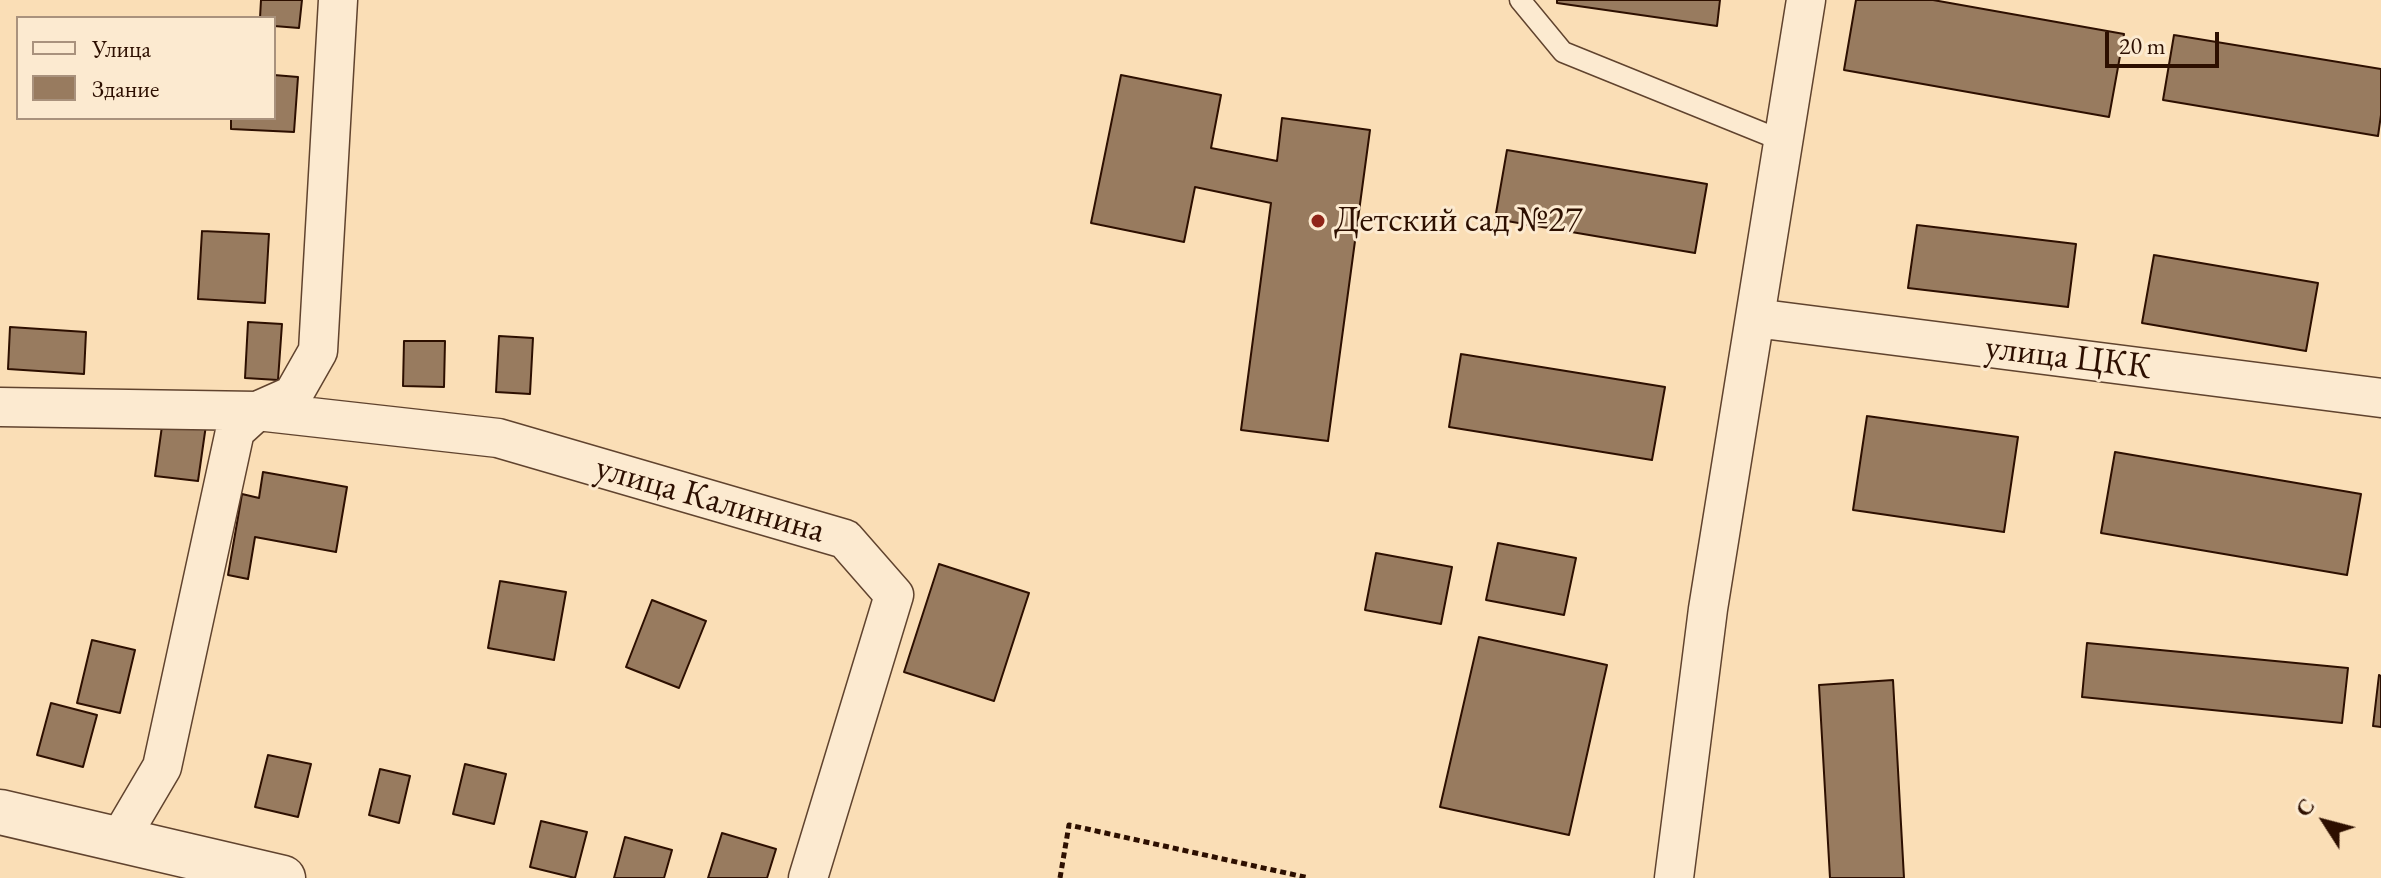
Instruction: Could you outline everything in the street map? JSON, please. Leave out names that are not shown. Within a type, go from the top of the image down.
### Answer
[{"type":"street","name":"улица Калинина","points":[[119,840],[162,767],[235,431],[257,411],[293,395],[318,351],[338,0]]},
{"type":"street","points":[[1674,878],[1708,609],[1806,0]]},
{"type":"street","name":"улица ЦКК","points":[[1755,318],[2381,398]]},
{"type":"street","name":"улица Калинина","points":[[0,407],[257,411],[498,438],[845,539],[894,595],[808,878]]},
{"type":"street","points":[[0,812],[283,878]]},
{"type":"lane","points":[[1520,0],[1563,52],[1783,141]]},
{"type":"path","points":[[1060,878],[1069,825],[1309,878]]},
{"type":"building","points":[[261,0],[302,0],[299,28],[276,26],[276,16],[260,16]]},
{"type":"building","points":[[1557,0],[1720,0],[1717,26],[1557,3]]},
{"type":"building","points":[[1856,0],[1933,0],[2124,34],[2109,117],[1844,70]]},
{"type":"building","points":[[2174,35],[2381,69],[2378,136],[2163,100]]},
{"type":"building","points":[[276,75],[298,77],[294,132],[231,129],[231,120],[276,120]]},
{"type":"building","points":[[1121,75],[1221,95],[1211,148],[1277,161],[1282,118],[1370,130],[1328,441],[1241,430],[1271,203],[1195,187],[1184,242],[1091,223]]},
{"type":"building","points":[[1507,150],[1707,184],[1695,253],[1495,219]]},
{"type":"building","points":[[1917,225],[2076,244],[2068,307],[1908,288]]},
{"type":"building","points":[[202,231],[269,234],[265,303],[198,299]]},
{"type":"building","points":[[2154,255],[2318,283],[2306,351],[2142,323]]},
{"type":"building","points":[[248,322],[282,324],[278,380],[245,378]]},
{"type":"building","points":[[10,327],[86,332],[84,374],[8,369]]},
{"type":"building","points":[[499,336],[533,338],[530,394],[496,392]]},
{"type":"building","points":[[404,341],[445,341],[444,387],[403,386]]},
{"type":"building","points":[[1461,354],[1665,387],[1652,460],[1449,427]]},
{"type":"building","points":[[1867,416],[2018,437],[2004,532],[1853,510]]},
{"type":"building","points":[[163,419],[206,425],[198,481],[155,476]]},
{"type":"building","points":[[2115,452],[2361,494],[2347,575],[2101,533]]},
{"type":"building","points":[[263,472],[347,487],[336,552],[255,537],[248,579],[228,575],[242,494],[259,498]]},
{"type":"building","points":[[1498,543],[1576,558],[1564,615],[1486,600]]},
{"type":"building","points":[[1376,553],[1452,567],[1441,624],[1365,610]]},
{"type":"building","points":[[939,564],[1029,593],[994,701],[904,672]]},
{"type":"building","points":[[500,581],[566,592],[554,660],[488,648]]},
{"type":"building","points":[[652,600],[706,621],[679,688],[626,667]]},
{"type":"building","points":[[1479,637],[1607,665],[1569,835],[1440,807]]},
{"type":"building","points":[[92,640],[135,650],[120,713],[77,703]]},
{"type":"building","points":[[2087,643],[2348,668],[2342,723],[2082,697]]},
{"type":"building","points":[[2381,676],[2381,727],[2373,726]]},
{"type":"building","points":[[1893,680],[1904,878],[1830,878],[1819,685]]},
{"type":"building","points":[[51,703],[97,715],[83,767],[37,755]]},
{"type":"building","points":[[268,755],[311,764],[298,817],[255,807]]},
{"type":"building","points":[[465,764],[506,774],[494,824],[453,814]]},
{"type":"building","points":[[380,769],[410,776],[399,823],[369,815]]},
{"type":"building","points":[[541,821],[587,832],[575,878],[530,867]]},
{"type":"building","points":[[722,833],[776,849],[767,878],[708,878]]},
{"type":"building","points":[[625,837],[672,850],[664,878],[614,878]]},
{"type":"place","name":"Детский сад №27","points":[[1318,221]]}]
